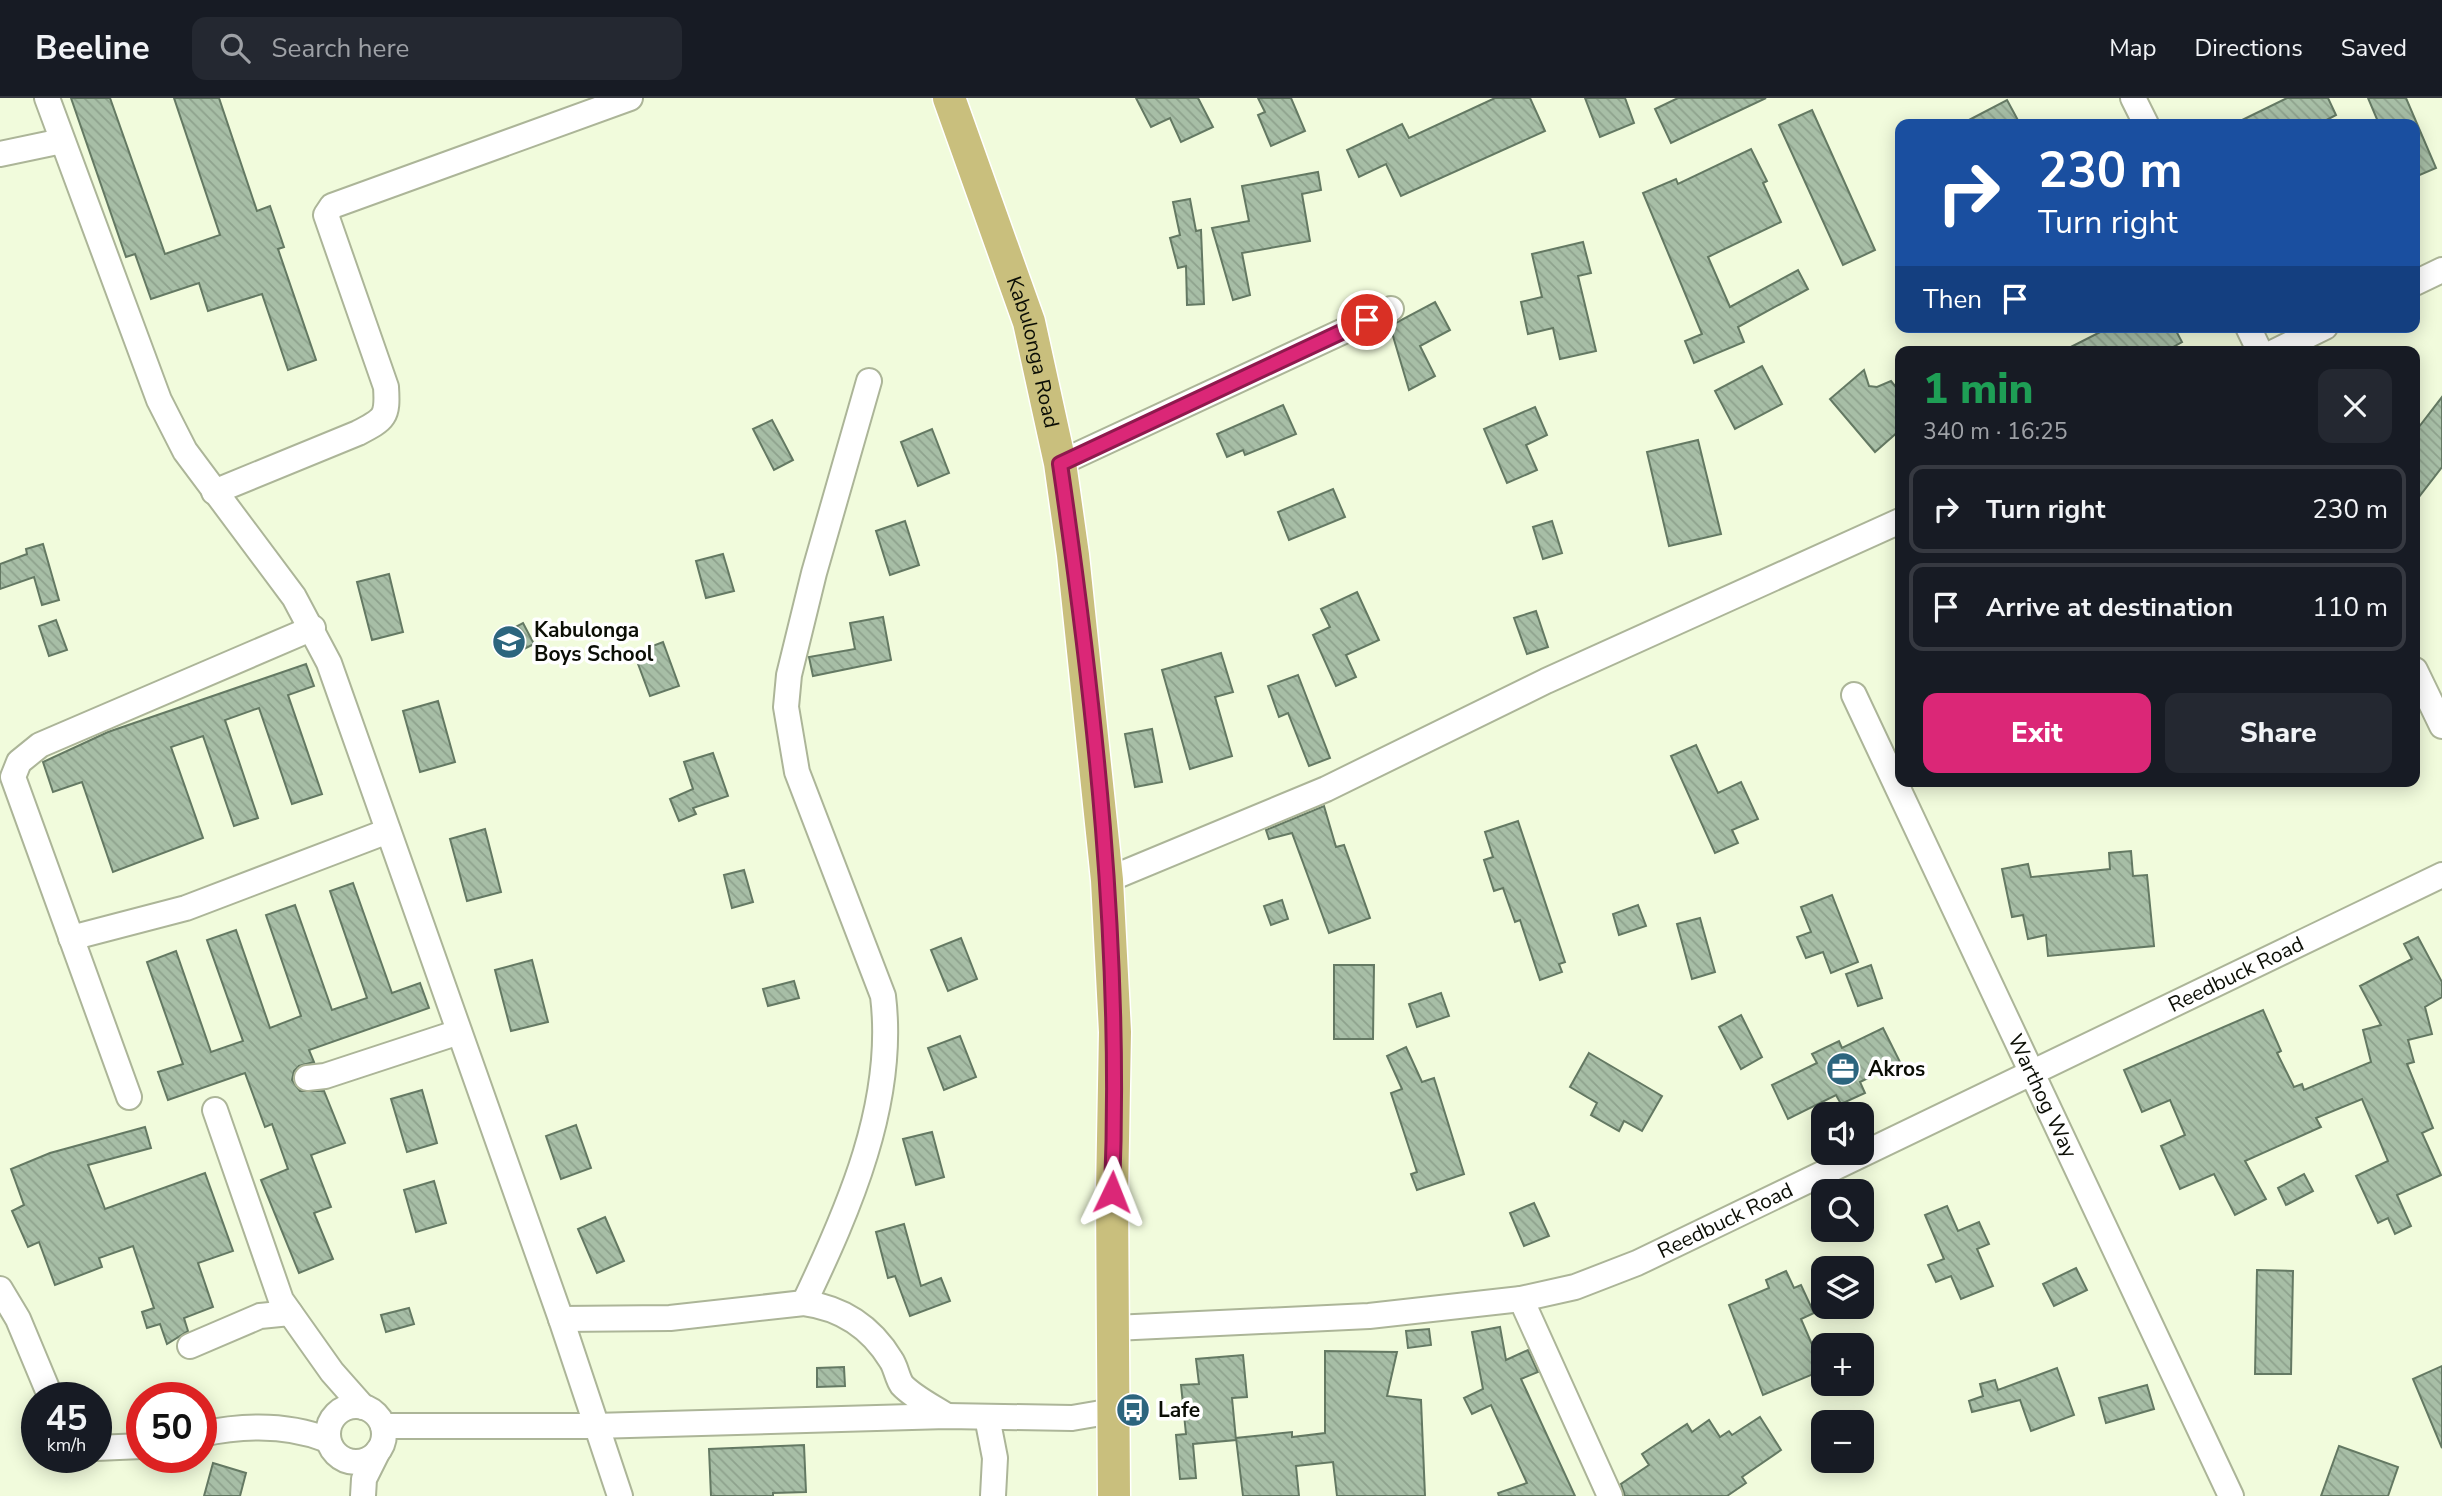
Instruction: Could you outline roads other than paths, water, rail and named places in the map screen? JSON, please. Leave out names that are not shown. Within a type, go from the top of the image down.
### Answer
[{"type":"main road","name":"Kabulonga Road","points":[[948,98],[1029,322],[1060,464],[1087,668],[1107,880],[1116,1070],[1112,1192],[1114,1496]]},
{"type":"street","points":[[47,98],[159,400],[185,451],[294,597],[313,628],[329,663],[561,1320],[594,1426],[620,1496]]},
{"type":"street","points":[[214,492],[358,433],[380,421],[388,408],[387,387],[326,215],[332,206],[630,98]]},
{"type":"street","points":[[2133,98],[2144,119]]},
{"type":"street","points":[[0,154],[62,141]]},
{"type":"street","points":[[2420,281],[2442,270]]},
{"type":"street","points":[[1060,464],[1391,309]]},
{"type":"street","points":[[2286,346],[2313,333]]},
{"type":"street","points":[[804,1303],[825,1258],[867,1146],[885,1068],[887,1031],[883,996],[797,772],[786,707],[789,675],[814,573],[869,381]]},
{"type":"street","points":[[1107,880],[1326,789],[1546,681],[1895,523]]},
{"type":"street","points":[[129,1097],[13,777],[19,762],[40,744],[313,628]]},
{"type":"street","points":[[2420,680],[2442,726]]},
{"type":"street","name":"Warthog Way","points":[[1854,695],[1895,782]]},
{"type":"street","name":"Warthog Way","points":[[1897,787],[2231,1496]]},
{"type":"street","points":[[71,938],[186,908],[388,831]]},
{"type":"street","name":"Reedbuck Road","points":[[1114,1328],[1369,1317],[1521,1299],[1575,1287],[1637,1262],[2442,875]]},
{"type":"street","points":[[307,1078],[325,1076],[460,1032]]},
{"type":"street","points":[[215,1110],[277,1287],[290,1313],[332,1372],[363,1407]]},
{"type":"street","points":[[0,1289],[18,1319],[44,1382]]},
{"type":"street","points":[[1521,1299],[1610,1496]]},
{"type":"street","points":[[561,1320],[670,1318],[804,1303],[845,1313],[883,1346],[902,1384],[947,1416]]},
{"type":"street","points":[[190,1346],[260,1316],[290,1313]]},
{"type":"street","points":[[332,1372],[325,1427],[338,1456],[347,1460],[364,1460],[378,1451]]},
{"type":"street","points":[[217,1431],[235,1427],[325,1427],[352,1407],[363,1407],[372,1411],[383,1426],[383,1443],[363,1487]]},
{"type":"street","points":[[383,1426],[594,1426],[947,1416],[1072,1418],[1114,1411]]},
{"type":"street","points":[[987,1417],[995,1458],[993,1496]]},
{"type":"street","points":[[347,1460],[363,1487]]},
{"type":"place","name":"Kabulonga Boys School","points":[[509,642]]},
{"type":"place","name":"Akros","points":[[1843,1069]]},
{"type":"place","name":"Lafe","points":[[1133,1410]]}]
